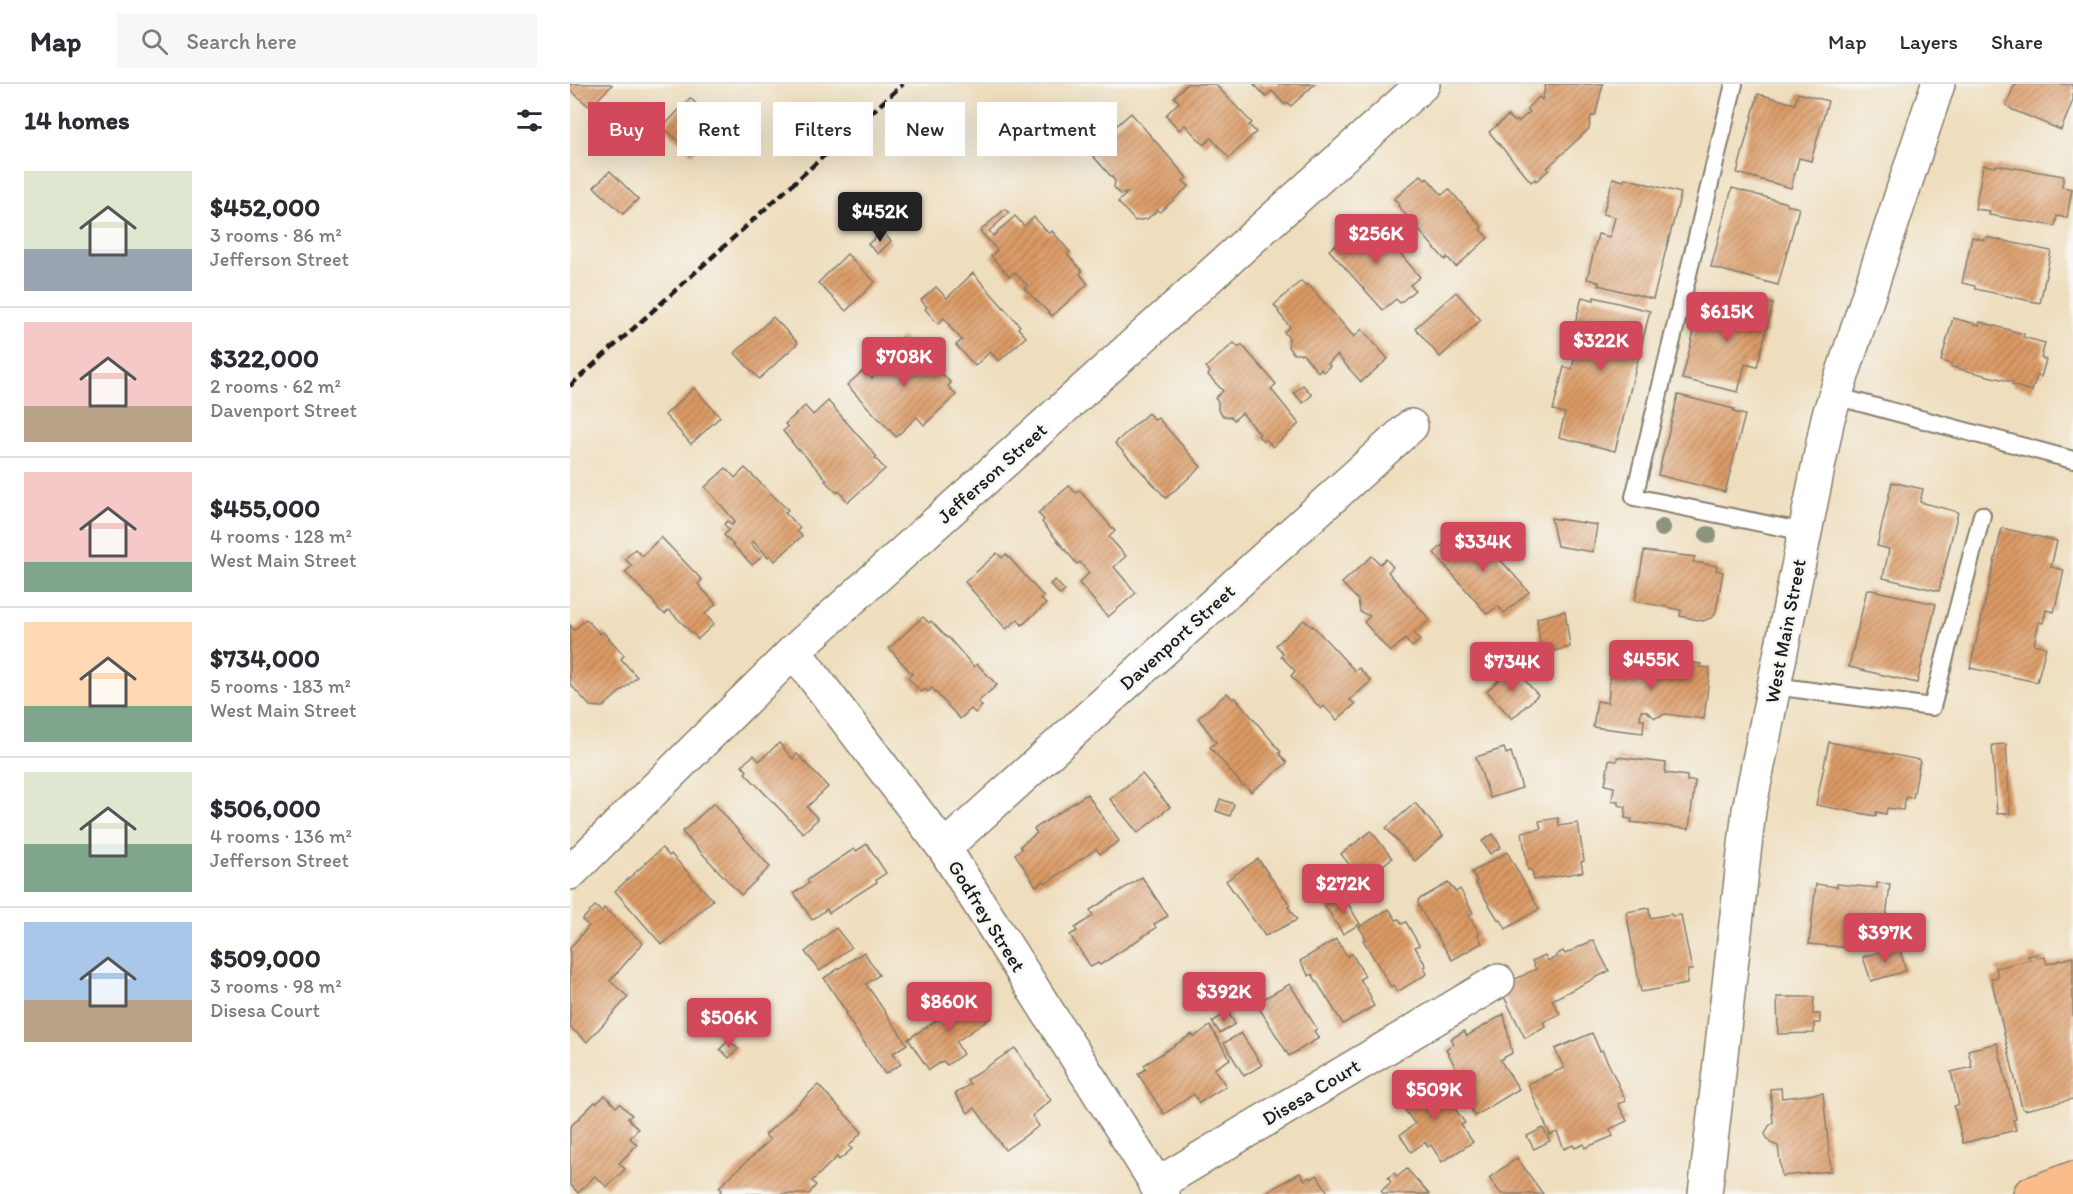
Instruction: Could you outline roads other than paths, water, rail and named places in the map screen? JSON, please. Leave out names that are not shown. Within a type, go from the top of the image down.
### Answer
[{"type":"main road","points":[[2030,1194],[2073,1178]]},
{"type":"street","name":"Jefferson Street","points":[[570,873],[794,651],[1423,84]]},
{"type":"street","name":"West Main Street","points":[[1705,1194],[1749,810],[1828,418],[1938,84]]},
{"type":"street","name":"Davenport Street","points":[[944,848],[1411,426]]},
{"type":"street","name":"Godfrey Street","points":[[794,651],[944,848],[1160,1189]]},
{"type":"street","name":"Disesa Court","points":[[1160,1189],[1498,981]]},
{"type":"lane","points":[[1734,84],[1634,497],[1805,532]]},
{"type":"lane","points":[[1835,396],[2073,460]]},
{"type":"lane","points":[[1774,686],[1932,707],[1982,514]]},
{"type":"railway","points":[[570,386],[903,84]]}]
